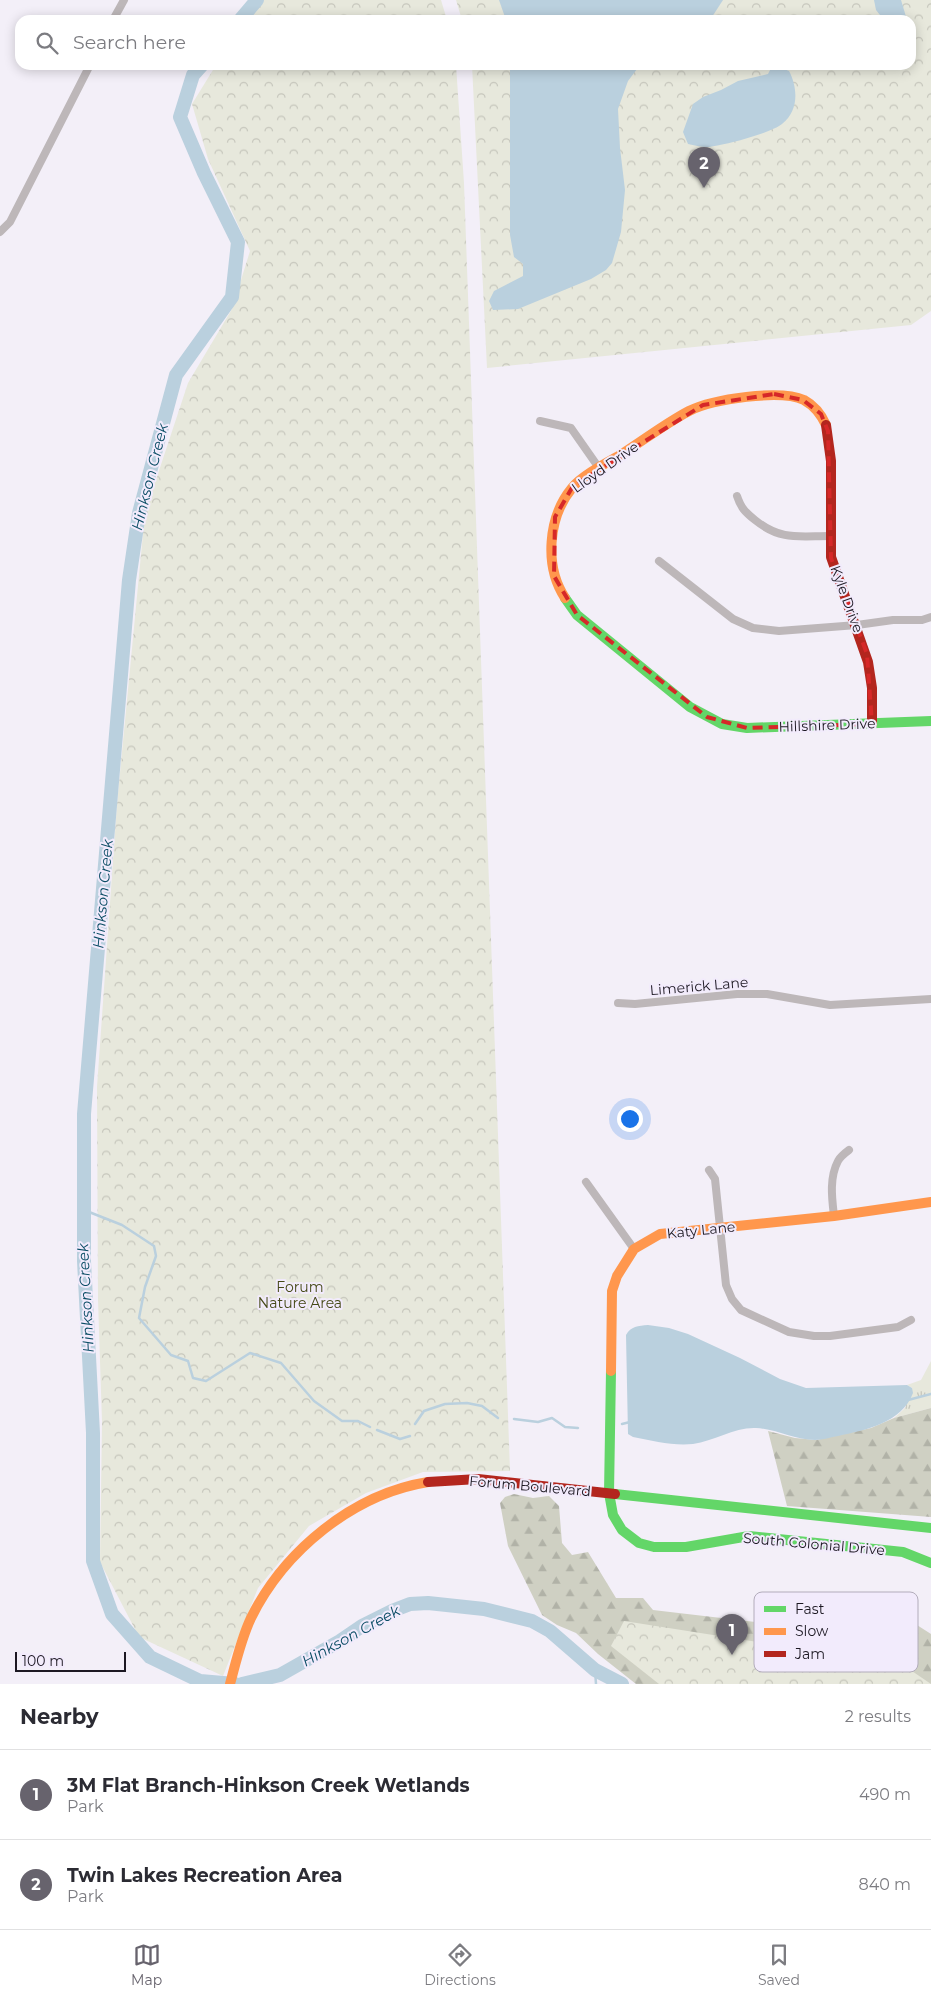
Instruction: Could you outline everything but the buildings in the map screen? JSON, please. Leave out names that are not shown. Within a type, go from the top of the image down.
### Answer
[{"type":"street","points":[[116,15],[124,0]]},
{"type":"street","points":[[0,232],[10,222],[87,70]]},
{"type":"street","name":"Lloyd Drive","points":[[722,724],[690,707],[578,615],[563,596],[554,576],[552,546],[555,517],[573,486],[598,468],[689,412],[720,401],[774,394],[803,400],[821,414]]},
{"type":"street","name":"Kyle Drive","points":[[821,414],[828,431],[830,447],[830,536],[832,558],[870,669],[872,724]]},
{"type":"street","points":[[540,421],[571,428],[598,468]]},
{"type":"street","points":[[737,496],[741,509],[776,534],[784,536],[830,536]]},
{"type":"street","points":[[659,561],[733,619],[753,628],[778,631],[931,618]]},
{"type":"street","name":"Hillshire Drive","points":[[722,724],[747,728],[931,721]]},
{"type":"street","name":"Limerick Lane","points":[[618,1002],[635,1004],[737,994],[767,994],[830,1005],[931,999]]},
{"type":"street","points":[[834,1216],[831,1193],[833,1179],[838,1160],[849,1150]]},
{"type":"street","points":[[709,1170],[715,1179],[726,1286],[740,1310],[789,1332],[814,1336],[830,1336],[898,1327],[911,1320]]},
{"type":"street","points":[[586,1182],[634,1249]]},
{"type":"street","name":"Katy Lane","points":[[609,1493],[612,1291],[617,1276],[634,1249],[660,1234],[834,1216],[931,1202]]},
{"type":"street","name":"Forum Boulevard","points":[[230,1684],[251,1619],[271,1584],[294,1556],[322,1530],[347,1513],[377,1498],[416,1484],[478,1479],[931,1528]]},
{"type":"street","name":"South Colonial Drive","points":[[609,1493],[611,1514],[623,1532],[635,1542],[649,1547],[681,1547],[731,1537],[749,1536],[903,1552],[931,1563]]},
{"type":"highlighted area","points":[[774,394],[803,400],[821,414],[828,431],[831,558],[867,654],[872,724],[747,728],[707,717],[577,615],[554,576],[555,517],[573,486],[703,405]]},
{"type":"green space","points":[[262,0],[441,0],[446,15],[250,15]]},
{"type":"green space","points":[[456,0],[931,0],[931,311],[911,325],[487,368],[472,70],[916,70],[916,15],[460,15]]},
{"type":"green space","name":"Forum Nature Area","points":[[213,70],[456,70],[464,183],[510,1471],[423,1472],[366,1493],[309,1526],[258,1588],[223,1676],[139,1637],[100,1562],[102,1422],[98,1300],[97,1087],[117,804],[145,513],[188,383],[232,309],[250,251],[208,159],[192,104]]},
{"type":"green space","points":[[931,1361],[931,1408],[894,1418],[905,1408],[912,1388],[907,1385],[921,1380]]},
{"type":"green space","points":[[931,1408],[931,1517],[787,1506],[768,1431],[795,1438],[816,1440],[871,1428],[894,1418]]},
{"type":"green space","points":[[514,1494],[533,1498],[549,1496],[559,1506],[562,1543],[572,1555],[588,1552],[616,1598],[643,1598],[653,1610],[754,1622],[754,1672],[918,1672],[918,1626],[931,1634],[931,1684],[636,1684],[598,1654],[576,1633],[557,1625],[542,1615],[508,1546],[500,1503],[505,1497]]},
{"type":"green space","points":[[624,1621],[754,1642],[754,1672],[913,1672],[931,1684],[659,1684],[611,1646]]},
{"type":"water","points":[[499,0],[723,0],[713,15],[504,15]]},
{"type":"water","points":[[874,0],[901,0],[906,15],[880,15],[876,10]]},
{"type":"water","points":[[510,70],[636,70],[628,81],[618,109],[625,190],[621,232],[612,263],[606,270],[591,279],[518,309],[493,310],[489,301],[494,291],[523,276],[523,264],[514,257],[510,235]]},
{"type":"water","points":[[770,70],[789,71],[794,85],[795,99],[792,113],[788,119],[776,128],[724,144],[707,147],[688,144],[683,132],[693,104],[703,97],[738,81],[768,74]]},
{"type":"water","points":[[648,1325],[669,1328],[688,1334],[780,1379],[806,1388],[907,1385],[912,1388],[913,1393],[908,1403],[900,1412],[882,1424],[821,1440],[808,1440],[756,1428],[732,1432],[693,1444],[670,1444],[633,1437],[628,1434],[626,1335],[633,1328]]},
{"type":"waterway","name":"Hinkson Creek","points":[[244,15],[257,0]]},
{"type":"waterway","name":"Hinkson Creek","points":[[198,70],[193,75],[180,117],[204,173],[238,242],[232,297],[176,375],[139,513],[129,580],[84,1114],[84,1261],[93,1433],[93,1561],[112,1614],[150,1657],[200,1681],[235,1684]]},
{"type":"waterway","points":[[84,1210],[122,1225],[154,1246],[156,1256],[145,1287],[139,1318],[171,1355],[188,1361],[193,1378],[206,1381],[250,1353],[281,1363],[314,1401],[342,1421],[358,1421],[370,1427]]},
{"type":"waterway","points":[[908,1400],[931,1394]]},
{"type":"waterway","points":[[415,1424],[424,1411],[445,1404],[467,1403],[482,1406],[498,1418]]},
{"type":"waterway","points":[[514,1419],[538,1422],[552,1418],[565,1427],[578,1428]]},
{"type":"waterway","points":[[622,1424],[630,1422]]},
{"type":"waterway","points":[[377,1430],[400,1439],[410,1436]]},
{"type":"waterway","name":"Hinkson Creek","points":[[242,1684],[280,1675],[340,1641],[362,1626],[392,1611],[410,1604],[428,1603],[484,1609],[532,1621],[550,1631],[595,1670],[622,1684]]},
{"type":"waterway","points":[[595,1670],[596,1684]]},
{"type":"traffic: fast","points":[[565,598],[577,615],[690,707],[722,724],[747,728],[931,721]]},
{"type":"traffic: fast","points":[[611,1371],[609,1493],[613,1515],[622,1530],[639,1543],[654,1547],[686,1547],[749,1536],[903,1552],[931,1563]]},
{"type":"traffic: fast","points":[[615,1494],[931,1528]]},
{"type":"traffic: slow","points":[[565,598],[558,585],[554,571],[552,557],[554,527],[564,500],[576,483],[588,474],[689,411],[730,399],[763,395],[793,397],[804,400],[811,405],[820,414],[826,425]]},
{"type":"traffic: slow","points":[[611,1371],[612,1291],[617,1276],[634,1249],[660,1234],[834,1216],[931,1202]]},
{"type":"traffic: slow","points":[[230,1684],[251,1618],[265,1593],[282,1570],[302,1549],[324,1529],[373,1499],[400,1489],[428,1482]]},
{"type":"traffic: jam","points":[[826,425],[831,461],[831,557],[868,662],[872,688],[872,724]]},
{"type":"traffic: jam","points":[[428,1482],[478,1479],[615,1494]]},
{"type":"place","name":"Twin Lakes Recreation Area","points":[[704,188]]},
{"type":"place","name":"3M Flat Branch-Hinkson Creek Wetlands","points":[[732,1655]]}]
